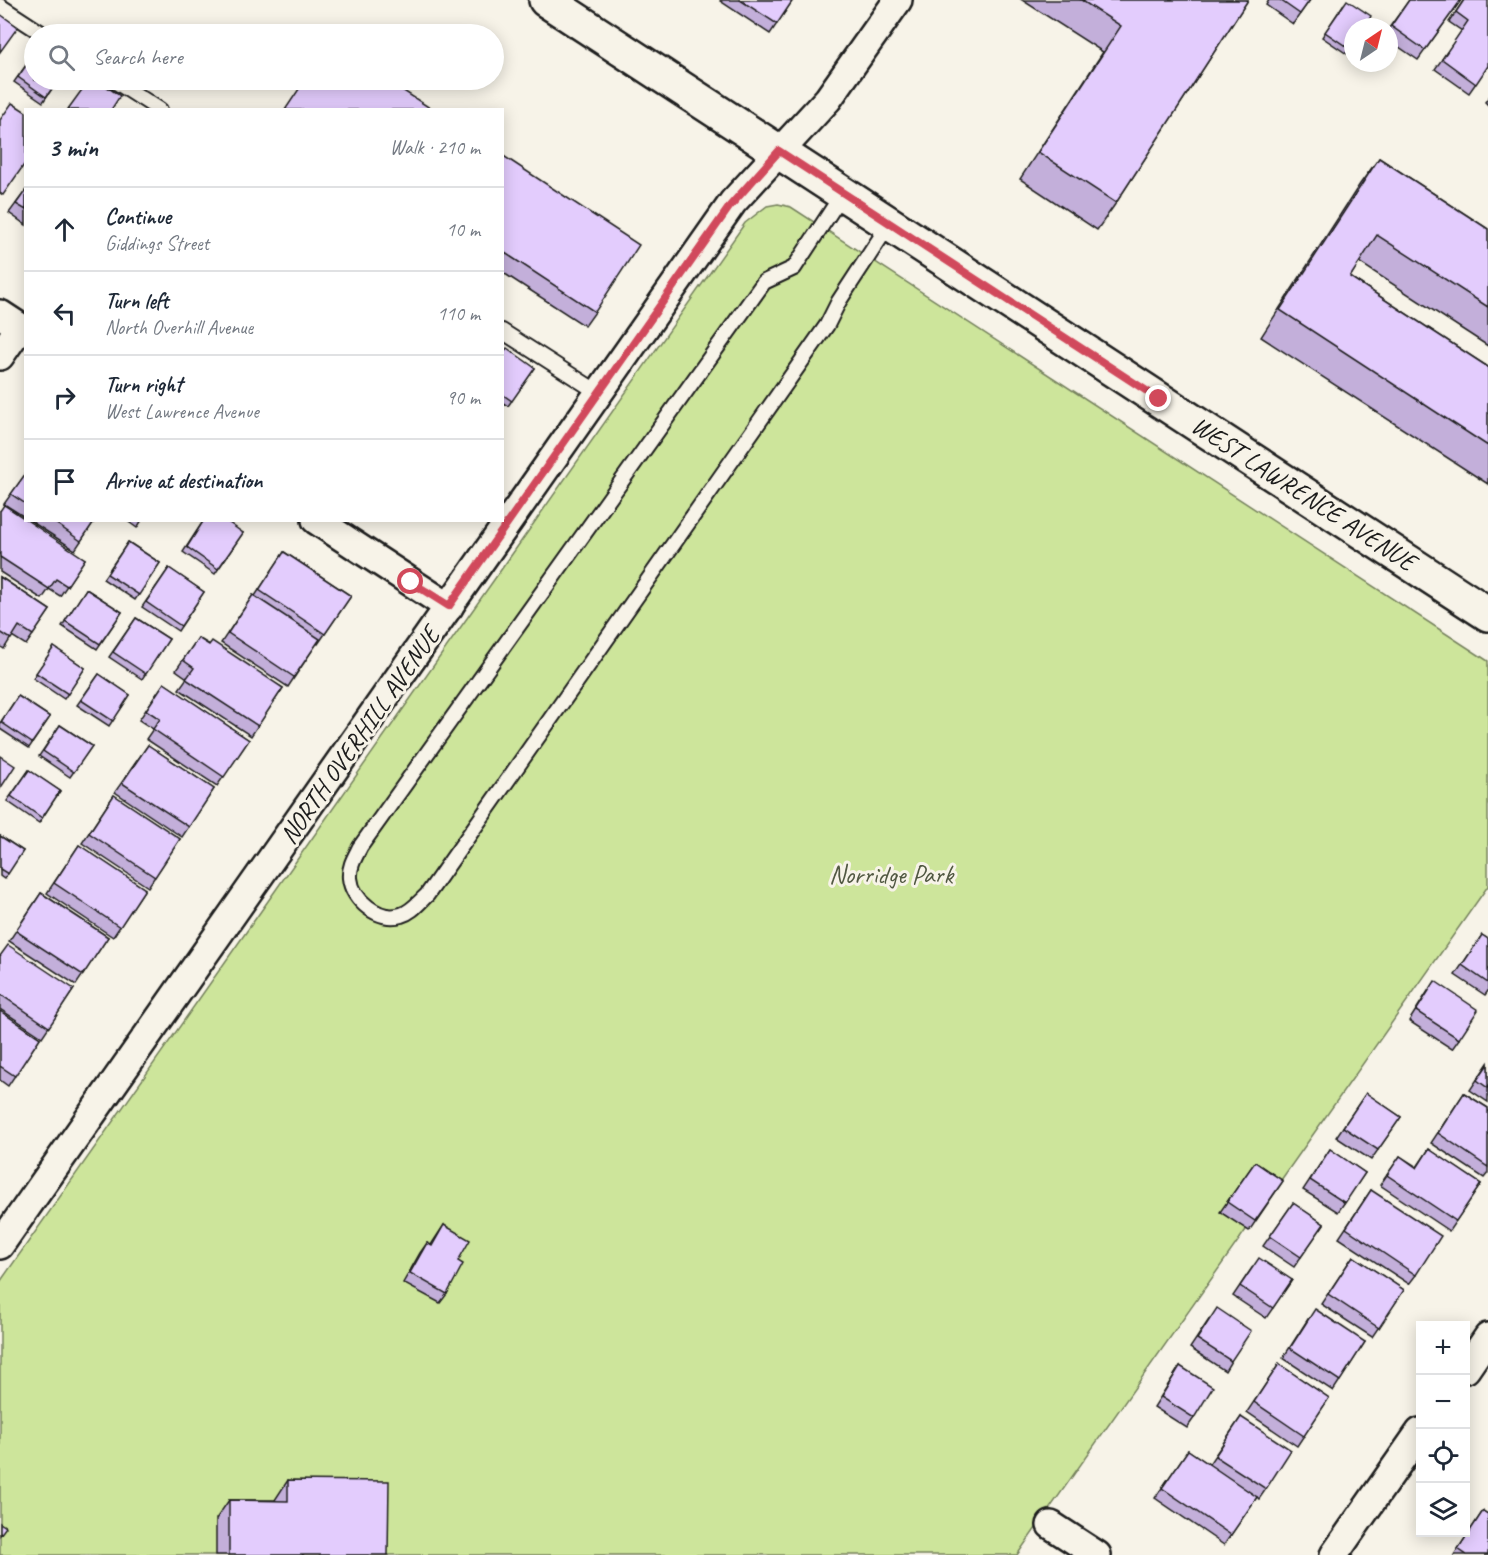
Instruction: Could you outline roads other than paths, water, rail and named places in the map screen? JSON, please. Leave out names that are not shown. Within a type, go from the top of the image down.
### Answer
[{"type":"main road","name":"WEST LAWRENCE AVENUE","points":[[546,0],[1488,614]]},
{"type":"street","name":"NORTH OVERHILL AVENUE","points":[[0,1245],[733,202],[828,99],[898,0]]},
{"type":"street","points":[[0,356],[15,324]]},
{"type":"street","points":[[319,522],[449,606]]},
{"type":"street","points":[[1470,1363],[1488,1337]]},
{"type":"street","points":[[1334,1555],[1416,1438]]},
{"type":"street","points":[[1051,1525],[1097,1555]]},
{"type":"lane","points":[[0,6],[28,24]]},
{"type":"lane","points":[[129,90],[157,108]]},
{"type":"lane","points":[[843,193],[794,268],[764,282],[360,847],[351,863],[350,879],[355,895],[368,908],[386,916],[401,915],[413,909],[427,895],[827,326],[839,301],[890,224]]},
{"type":"lane","points":[[504,332],[599,393]]},
{"type":"park label","name":"Norridge Park","points":[[891,874]]}]
